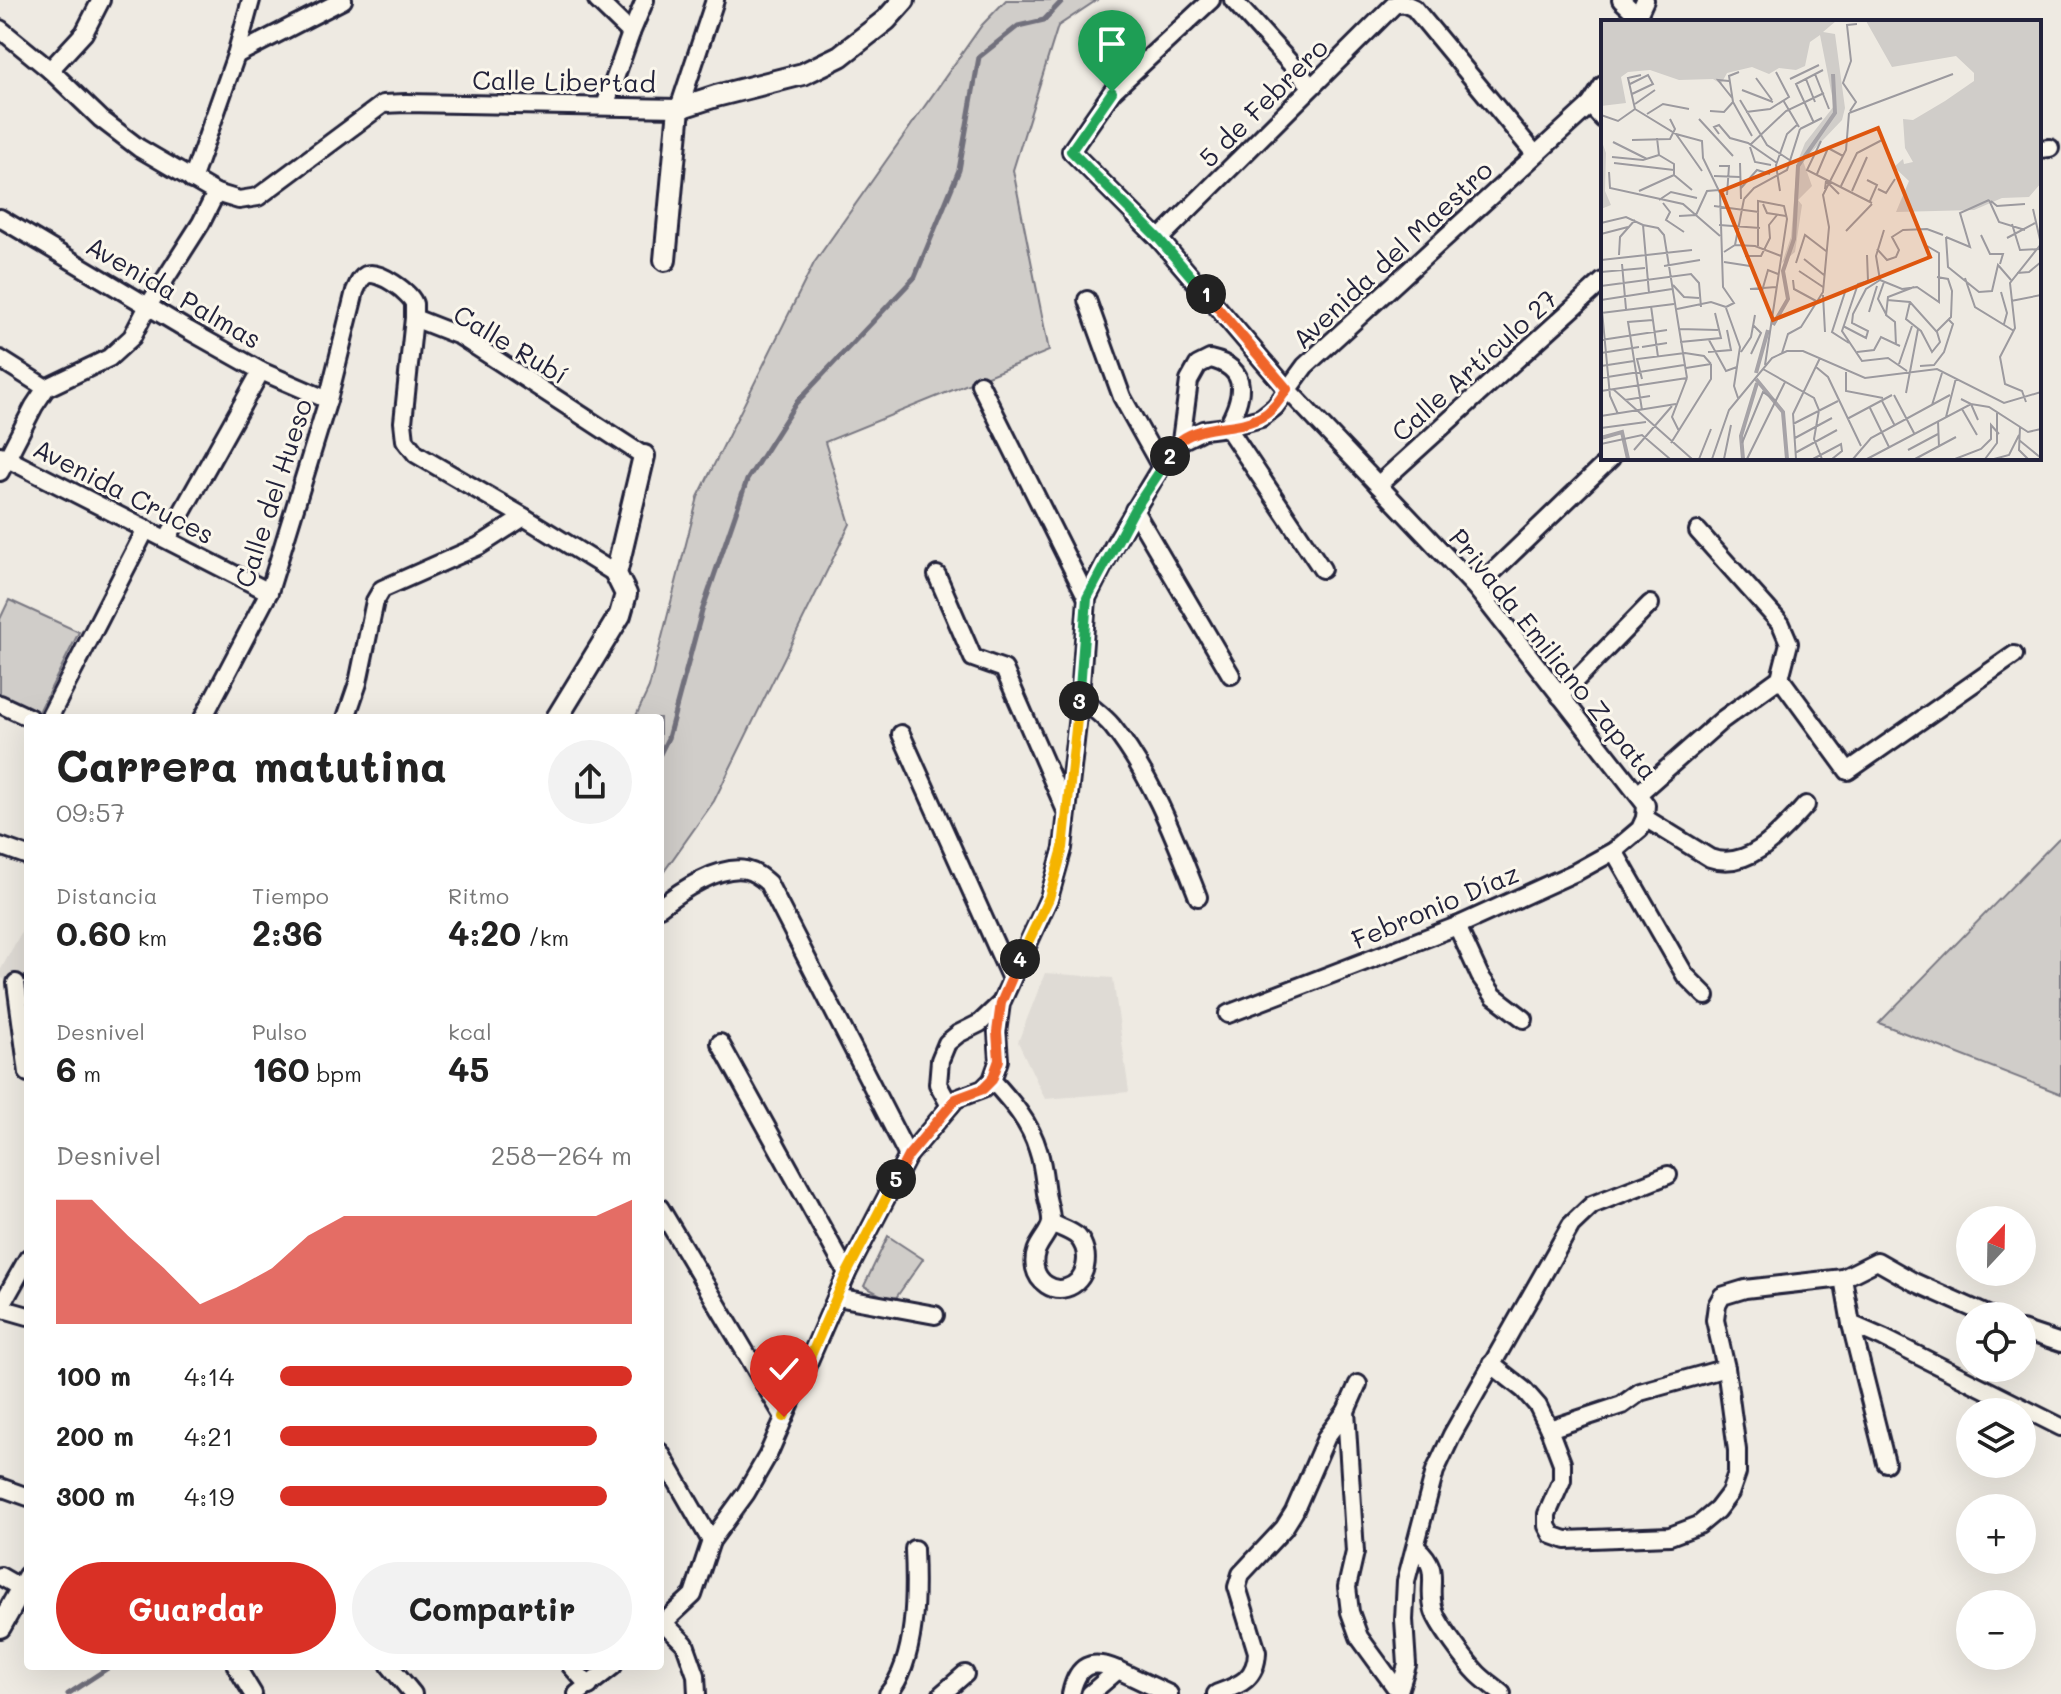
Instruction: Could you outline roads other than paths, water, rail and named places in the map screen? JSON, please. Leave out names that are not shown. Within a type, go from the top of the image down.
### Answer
[{"type":"street","points":[[50,70],[84,33],[101,0]]},
{"type":"street","points":[[192,180],[236,55],[251,0]]},
{"type":"street","points":[[236,55],[343,0]]},
{"type":"street","points":[[597,0],[631,33]]},
{"type":"street","points":[[605,106],[645,0]]},
{"type":"street","name":"Calle Libertad","points":[[216,193],[239,200],[258,197],[383,104],[605,106],[697,102],[715,0]]},
{"type":"street","points":[[665,260],[697,102],[803,74],[840,56],[886,20],[904,0]]},
{"type":"street","name":"Privada Emiliano Zapata","points":[[1211,0],[1112,92],[1071,151],[1159,239],[1287,389],[1476,588],[1638,794],[1646,805],[1645,818]]},
{"type":"street","points":[[1233,0],[1311,86]]},
{"type":"street","points":[[1621,0],[1636,19],[1645,0]]},
{"type":"street","name":"5 de Febrero","points":[[1159,239],[1394,5],[1403,3],[1414,8],[1535,154]]},
{"type":"street","points":[[0,29],[50,70],[101,119],[139,148],[216,193],[132,337],[109,358],[46,388],[2,462]]},
{"type":"street","name":"Avenida del Maestro","points":[[1181,441],[1203,430],[1261,418],[1275,407],[1305,366],[1590,105],[1601,88]]},
{"type":"street","points":[[1590,105],[1601,117]]},
{"type":"street","name":"Avenida Palmas","points":[[0,218],[261,371],[328,400]]},
{"type":"street","name":"Calle Rubí","points":[[365,275],[373,273],[382,276],[408,294],[414,305],[414,318],[460,336],[644,456]]},
{"type":"street","name":"Calle del Hueso","points":[[205,714],[269,592],[328,400],[355,291],[365,275]]},
{"type":"street","name":"Calle Artículo 27","points":[[1378,485],[1601,283]]},
{"type":"street","points":[[1087,300],[1122,397],[1161,467]]},
{"type":"street","points":[[414,318],[403,422],[405,440],[416,454],[616,574],[626,594],[620,615],[559,714]]},
{"type":"street","points":[[0,359],[46,388]]},
{"type":"street","points":[[664,1623],[693,1595],[711,1541],[746,1493],[768,1455],[847,1273],[908,1156],[956,1099],[983,1089],[992,1080],[999,1060],[997,1032],[1001,1003],[1049,898],[1063,848],[1080,697],[1087,598],[1134,510],[1181,441],[1189,381],[1198,365],[1210,359],[1226,362],[1236,373],[1242,384],[1238,408],[1227,427],[1322,569]]},
{"type":"street","points":[[167,539],[261,371]]},
{"type":"street","points":[[980,384],[1087,598]]},
{"type":"street","points":[[616,574],[644,456]]},
{"type":"street","points":[[1476,588],[1609,460]]},
{"type":"street","name":"Avenida Cruces","points":[[2,462],[167,539],[269,592]]},
{"type":"street","points":[[1134,510],[1231,675]]},
{"type":"street","points":[[347,714],[358,683],[375,601],[382,589],[479,546],[524,517]]},
{"type":"street","points":[[51,714],[146,529]]},
{"type":"street","points":[[1638,794],[1722,720],[1780,678],[1789,643],[1781,624],[1698,531]]},
{"type":"street","points":[[937,575],[973,658],[1004,669],[1067,813]]},
{"type":"street","points":[[1560,696],[1650,604]]},
{"type":"street","points":[[1780,678],[1848,771],[2014,655]]},
{"type":"street","points":[[1080,697],[1110,723],[1131,752],[1168,820],[1198,897]]},
{"type":"street","points":[[0,704],[24,715]]},
{"type":"street","points":[[901,734],[1011,979]]},
{"type":"street","points":[[1645,818],[1701,853],[1720,862],[1730,862],[1773,841],[1806,805]]},
{"type":"street","name":"Febronio Díaz","points":[[1228,1014],[1457,926],[1576,872],[1614,851],[1640,829],[1645,818]]},
{"type":"street","points":[[0,846],[24,855]]},
{"type":"street","points":[[1614,851],[1685,975],[1706,996]]},
{"type":"street","points":[[664,904],[694,882],[727,872],[742,869],[768,883],[908,1156]]},
{"type":"street","points":[[1457,926],[1480,976],[1494,996],[1524,1019]]},
{"type":"street","points":[[16,983],[24,1044]]},
{"type":"street","points":[[950,1106],[938,1084],[940,1060],[947,1043],[980,1023],[1001,1003]]},
{"type":"street","points":[[720,1043],[847,1273]]},
{"type":"street","points":[[992,1080],[1029,1127],[1039,1152],[1051,1223]]},
{"type":"street","points":[[1399,1693],[1407,1665],[1404,1620],[1406,1581],[1435,1471],[1452,1435],[1571,1225],[1592,1205],[1668,1175]]},
{"type":"street","points":[[664,1215],[784,1417]]},
{"type":"street","points":[[1491,1364],[1524,1390],[1538,1406],[1562,1463],[1562,1480],[1547,1514],[1547,1526],[1552,1535],[1566,1540],[1670,1536],[1699,1525],[1717,1510],[1730,1493],[1737,1473],[1726,1368],[1715,1320],[1722,1296],[1745,1289],[1843,1278],[1877,1261],[1959,1302]]},
{"type":"street","points":[[24,1265],[0,1308],[24,1315]]},
{"type":"street","points":[[1843,1278],[1851,1324],[1886,1463]]},
{"type":"street","points":[[837,1297],[935,1315]]},
{"type":"street","points":[[1851,1324],[2061,1427]]},
{"type":"street","points":[[2036,1335],[2061,1343]]},
{"type":"street","points":[[1549,1429],[1622,1405],[1640,1392],[1726,1368]]},
{"type":"street","points":[[1216,1694],[1245,1682],[1257,1662],[1257,1652],[1237,1587],[1241,1574],[1284,1528],[1294,1512],[1327,1436],[1346,1411],[1358,1384]]},
{"type":"street","points":[[1346,1411],[1355,1552],[1347,1587],[1350,1612],[1359,1637],[1399,1693]]},
{"type":"street","points":[[664,1459],[711,1541]]},
{"type":"street","points":[[0,1487],[24,1496]]},
{"type":"street","points":[[1416,1547],[1427,1556],[1431,1566],[1434,1610],[1441,1624],[1476,1672],[1502,1694]]},
{"type":"street","points":[[888,1694],[898,1682],[910,1642],[916,1586],[914,1549]]},
{"type":"street","points":[[0,1576],[24,1582]]},
{"type":"street","points":[[0,1627],[24,1584]]},
{"type":"street","points":[[664,1627],[685,1644],[696,1675],[697,1694]]},
{"type":"street","points":[[1071,1694],[1074,1677],[1090,1664],[1102,1663],[1169,1694]]},
{"type":"street","points":[[238,1670],[253,1694]]},
{"type":"street","points":[[393,1670],[413,1694]]},
{"type":"street","points":[[573,1670],[583,1690],[608,1670]]},
{"type":"street","points":[[1090,1694],[1118,1670]]},
{"type":"street","points":[[942,1694],[965,1674]]},
{"type":"waterway","points":[[664,746],[702,611],[747,480],[796,403],[915,277],[959,170],[979,57],[1018,26],[1044,20],[1063,0]]},
{"type":"waterway","points":[[68,1694],[105,1670]]}]
